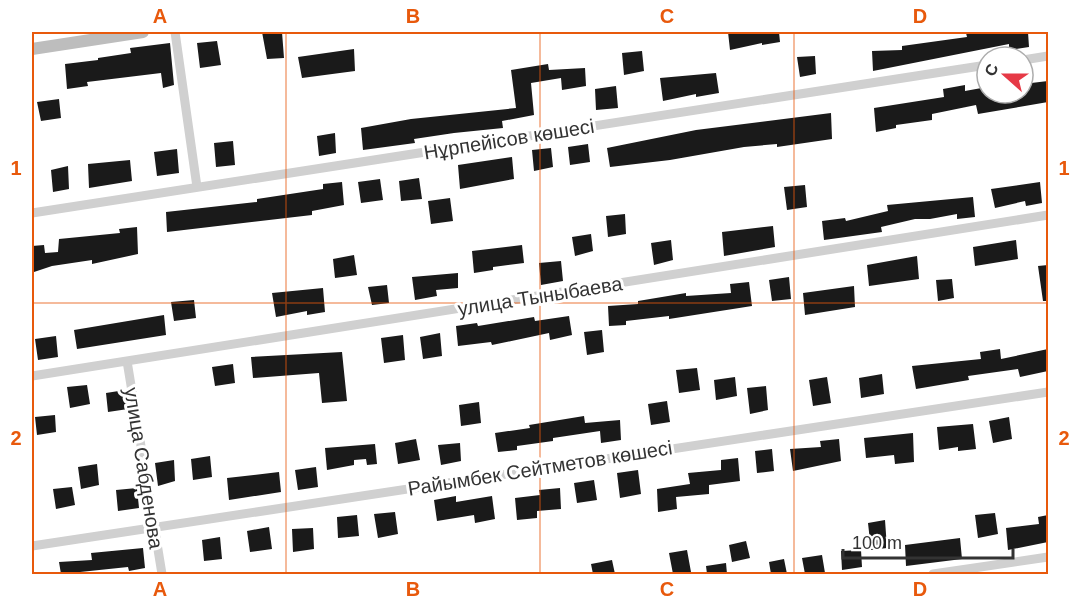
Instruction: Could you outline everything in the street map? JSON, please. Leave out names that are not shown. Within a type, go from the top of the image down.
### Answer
[{"type":"street","points":[[32,49],[143,32]]},
{"type":"street","points":[[175,32],[197,187]]},
{"type":"street","name":"Нұрпейісов көшесі","points":[[32,213],[975,67]]},
{"type":"street","name":"улица Тыныбаева","points":[[32,376],[1048,215]]},
{"type":"street","name":"улица Сабденова","points":[[127,361],[162,574]]},
{"type":"street","name":"Райымбек Сейтметов көшесі","points":[[32,546],[1048,392]]},
{"type":"street","points":[[933,574],[1048,557]]},
{"type":"building","points":[[262,32],[282,32],[284,58],[267,59]]},
{"type":"building","points":[[728,32],[779,32],[780,42],[762,45],[762,43],[730,50]]},
{"type":"building","points":[[1028,32],[1029,45],[975,45],[975,51],[873,71],[872,51],[902,50],[902,46],[967,37],[966,33]]},
{"type":"building","points":[[217,41],[221,65],[200,68],[197,43]]},
{"type":"building","points":[[170,43],[174,85],[163,88],[161,73],[87,82],[88,86],[67,89],[65,64],[131,53],[130,48]]},
{"type":"building","points":[[354,49],[355,71],[302,78],[298,57]]},
{"type":"building","points":[[642,51],[644,71],[624,75],[622,53]]},
{"type":"building","points":[[815,56],[816,74],[800,77],[797,57]]},
{"type":"building","points":[[548,64],[549,70],[585,68],[586,86],[562,90],[561,78],[531,83],[534,115],[502,121],[503,128],[414,139],[415,143],[363,150],[361,128],[411,119],[516,108],[511,70]]},
{"type":"building","points":[[716,73],[719,93],[696,97],[696,94],[663,101],[660,78]]},
{"type":"building","points":[[1048,81],[1048,102],[1035,104],[1035,83]]},
{"type":"building","points":[[965,85],[965,91],[975,89],[976,105],[932,114],[932,120],[896,125],[896,128],[876,132],[874,108],[944,97],[943,89]]},
{"type":"building","points":[[616,86],[618,108],[596,110],[595,89]]},
{"type":"building","points":[[59,99],[61,118],[41,121],[37,102]]},
{"type":"building","points":[[976,105],[1030,105],[978,114]]},
{"type":"building","points":[[831,113],[832,139],[777,147],[777,144],[744,147],[670,160],[610,167],[607,148],[696,130]]},
{"type":"building","points":[[335,133],[336,153],[319,156],[317,136]]},
{"type":"building","points":[[233,141],[235,165],[216,167],[214,143]]},
{"type":"building","points":[[588,144],[590,162],[570,165],[568,147]]},
{"type":"building","points":[[551,148],[553,167],[534,171],[532,150]]},
{"type":"building","points":[[177,149],[179,173],[157,176],[154,152]]},
{"type":"building","points":[[512,157],[514,179],[460,189],[458,165]]},
{"type":"building","points":[[130,160],[132,181],[89,188],[88,164]]},
{"type":"building","points":[[68,166],[69,189],[53,192],[51,170]]},
{"type":"building","points":[[419,178],[422,199],[401,201],[399,181]]},
{"type":"building","points":[[380,179],[383,200],[361,203],[358,182]]},
{"type":"building","points":[[342,182],[344,205],[312,211],[312,215],[167,232],[166,212],[257,202],[257,199],[323,189],[323,184]]},
{"type":"building","points":[[1040,182],[1042,203],[1026,206],[1025,201],[995,208],[991,189]]},
{"type":"building","points":[[805,185],[807,207],[787,210],[784,187]]},
{"type":"building","points":[[973,197],[975,217],[957,219],[957,214],[915,219],[881,227],[882,232],[824,240],[822,221],[845,218],[846,221],[888,211],[887,205]]},
{"type":"building","points":[[450,198],[453,221],[431,224],[428,201]]},
{"type":"building","points":[[625,214],[626,234],[608,237],[606,216]]},
{"type":"building","points":[[773,226],[775,247],[724,256],[722,232]]},
{"type":"building","points":[[137,227],[138,254],[92,264],[92,260],[52,266],[34,272],[32,246],[44,245],[45,253],[58,252],[59,239],[120,233],[119,229]]},
{"type":"building","points":[[591,234],[593,251],[575,256],[572,237]]},
{"type":"building","points":[[671,240],[673,260],[654,265],[651,243]]},
{"type":"building","points":[[1016,240],[1018,259],[975,266],[973,247]]},
{"type":"building","points":[[522,245],[524,263],[493,267],[493,270],[474,273],[472,251]]},
{"type":"building","points":[[354,255],[357,275],[335,278],[333,259]]},
{"type":"building","points":[[917,256],[919,279],[869,286],[867,265]]},
{"type":"building","points":[[561,261],[563,281],[541,285],[539,263]]},
{"type":"building","points":[[1048,265],[1048,301],[1043,301],[1038,266]]},
{"type":"building","points":[[458,273],[458,288],[436,290],[437,296],[415,300],[412,277]]},
{"type":"building","points":[[789,277],[791,299],[772,301],[769,280]]},
{"type":"building","points":[[952,279],[954,298],[938,301],[936,280]]},
{"type":"building","points":[[749,282],[752,306],[669,319],[669,316],[626,321],[626,325],[609,326],[608,306],[638,304],[638,301],[686,293],[686,296],[731,293],[730,284]]},
{"type":"building","points":[[387,285],[389,303],[372,305],[368,287]]},
{"type":"building","points":[[854,286],[855,307],[805,315],[803,293]]},
{"type":"building","points":[[323,288],[325,312],[307,315],[307,311],[276,317],[272,293]]},
{"type":"building","points":[[194,300],[196,318],[174,321],[171,302]]},
{"type":"building","points":[[164,315],[166,335],[77,349],[74,330]]},
{"type":"building","points":[[569,316],[572,335],[550,340],[549,333],[492,345],[491,342],[458,346],[456,326],[477,323],[478,326],[534,317],[535,321]]},
{"type":"building","points":[[602,330],[604,352],[587,355],[584,332]]},
{"type":"building","points":[[440,333],[442,356],[423,359],[420,337]]},
{"type":"building","points":[[403,335],[405,360],[384,363],[381,338]]},
{"type":"building","points":[[56,336],[58,357],[38,360],[35,339]]},
{"type":"building","points":[[1000,349],[1001,359],[1048,349],[1048,371],[1020,377],[1018,369],[968,376],[969,380],[916,389],[912,366],[981,359],[980,352]]},
{"type":"building","points":[[342,352],[347,401],[322,403],[319,373],[253,378],[251,357]]},
{"type":"building","points":[[233,364],[235,383],[215,386],[212,367]]},
{"type":"building","points":[[697,368],[700,390],[679,393],[676,370]]},
{"type":"building","points":[[882,374],[884,394],[861,398],[859,378]]},
{"type":"building","points":[[735,377],[737,396],[716,400],[714,380]]},
{"type":"building","points":[[827,377],[831,403],[813,406],[809,380]]},
{"type":"building","points":[[87,385],[90,404],[70,408],[67,387]]},
{"type":"building","points":[[766,386],[768,410],[750,414],[747,388]]},
{"type":"building","points":[[125,390],[128,409],[108,412],[106,393]]},
{"type":"building","points":[[667,401],[670,422],[651,425],[648,404]]},
{"type":"building","points":[[479,402],[481,423],[461,426],[459,405]]},
{"type":"building","points":[[55,415],[56,432],[37,435],[35,417]]},
{"type":"building","points":[[584,416],[585,423],[620,420],[621,440],[601,443],[600,431],[553,438],[553,441],[517,446],[517,450],[498,452],[495,433]]},
{"type":"building","points":[[1009,417],[1012,439],[993,443],[989,421]]},
{"type":"building","points":[[973,424],[976,449],[958,451],[958,447],[939,450],[937,427]]},
{"type":"building","points":[[913,433],[914,462],[895,464],[894,455],[866,458],[864,438]]},
{"type":"building","points":[[416,439],[420,460],[398,464],[395,443]]},
{"type":"building","points":[[839,439],[841,461],[793,471],[790,449],[821,447],[820,441]]},
{"type":"building","points":[[460,443],[461,461],[441,465],[438,445]]},
{"type":"building","points":[[375,444],[377,464],[367,465],[366,459],[354,460],[354,465],[327,470],[325,448]]},
{"type":"building","points":[[772,449],[774,471],[757,473],[755,451]]},
{"type":"building","points":[[210,456],[212,477],[193,480],[191,459]]},
{"type":"building","points":[[738,458],[740,481],[709,485],[709,494],[676,497],[677,509],[658,512],[657,489],[690,484],[688,473],[721,470],[721,460]]},
{"type":"building","points":[[174,460],[175,481],[158,486],[155,463]]},
{"type":"building","points":[[97,464],[99,485],[81,489],[78,467]]},
{"type":"building","points":[[316,467],[318,487],[298,490],[295,470]]},
{"type":"building","points":[[638,470],[641,494],[620,498],[617,473]]},
{"type":"building","points":[[279,472],[281,492],[229,500],[227,478]]},
{"type":"building","points":[[594,480],[597,500],[577,503],[574,483]]},
{"type":"building","points":[[72,487],[75,505],[56,509],[53,489]]},
{"type":"building","points":[[137,488],[139,508],[118,511],[116,490]]},
{"type":"building","points":[[560,488],[561,509],[537,511],[537,518],[517,520],[515,498],[540,495],[539,490]]},
{"type":"building","points":[[456,496],[456,502],[492,496],[495,519],[475,523],[474,515],[437,521],[434,500]]},
{"type":"building","points":[[395,512],[398,534],[378,538],[374,514]]},
{"type":"building","points":[[995,513],[998,534],[978,538],[975,515]]},
{"type":"building","points":[[357,515],[359,536],[338,538],[337,517]]},
{"type":"building","points":[[1048,515],[1048,542],[1008,550],[1006,528],[1039,524],[1038,517]]},
{"type":"building","points":[[885,520],[887,548],[871,550],[868,523]]},
{"type":"building","points":[[269,527],[272,549],[250,552],[247,531]]},
{"type":"building","points":[[313,528],[314,549],[293,552],[292,529]]},
{"type":"building","points":[[220,537],[222,559],[204,561],[202,540]]},
{"type":"building","points":[[960,538],[962,559],[906,566],[905,545]]},
{"type":"building","points":[[746,541],[750,558],[732,562],[729,545]]},
{"type":"building","points":[[143,548],[145,568],[129,571],[128,567],[61,574],[59,562],[92,560],[91,553]]},
{"type":"building","points":[[687,550],[691,572],[673,574],[669,553]]},
{"type":"building","points":[[861,550],[862,567],[842,570],[841,551]]},
{"type":"building","points":[[822,555],[825,573],[805,574],[802,558]]},
{"type":"building","points":[[784,559],[787,574],[771,574],[769,562]]},
{"type":"building","points":[[612,560],[615,574],[593,574],[591,564]]},
{"type":"building","points":[[726,563],[727,574],[707,574],[706,566]]}]
